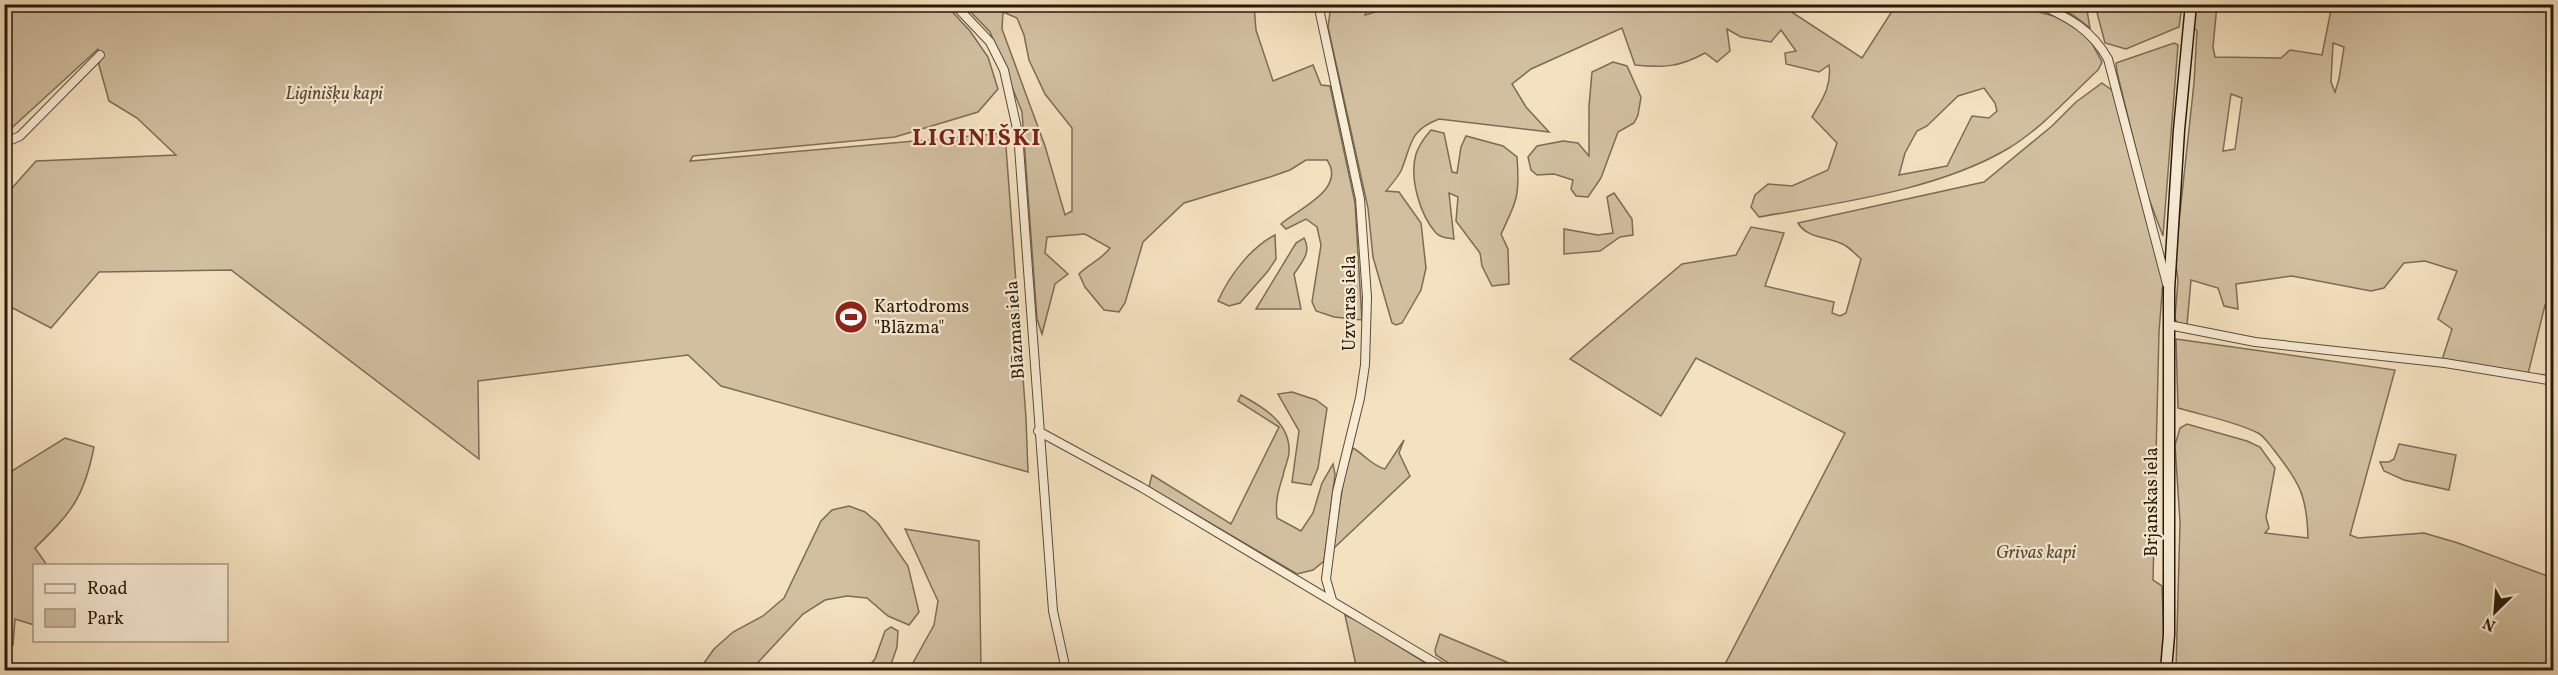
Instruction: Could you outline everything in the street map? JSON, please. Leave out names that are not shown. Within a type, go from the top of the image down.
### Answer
[{"type":"main road","name":"Brjanskas iela","points":[[2166,670],[2169,636],[2169,290],[2179,130],[2191,4]]},
{"type":"street","name":"Blāzmas iela","points":[[954,4],[990,42],[1004,70],[1018,134],[1053,611],[1066,670]]},
{"type":"street","name":"Uzvaras iela","points":[[1318,4],[1360,200],[1367,297],[1365,365],[1360,398],[1337,492],[1326,579],[1332,600]]},
{"type":"street","points":[[2039,4],[2074,20],[2100,45],[2108,59],[2169,290]]},
{"type":"street","points":[[4,143],[20,136],[100,56]]},
{"type":"street","points":[[2169,329],[2255,342],[2445,363],[2553,381]]},
{"type":"street","points":[[1038,431],[1141,487],[1447,670]]},
{"type":"green space","points":[[1380,4],[1797,5],[1793,13],[1862,58],[1896,5],[2013,5],[2065,19],[2090,40],[2102,62],[2098,70],[2033,131],[2009,148],[1981,162],[1952,175],[1920,185],[1854,200],[1759,217],[1751,207],[1755,195],[1768,184],[1792,186],[1828,170],[1837,143],[1812,117],[1828,86],[1829,65],[1819,72],[1786,64],[1785,53],[1796,51],[1781,30],[1771,42],[1741,37],[1727,29],[1730,51],[1717,62],[1705,53],[1671,65],[1635,65],[1622,28],[1531,69],[1512,84],[1526,107],[1549,132],[1439,119],[1416,134],[1401,171],[1386,191],[1399,192],[1421,223],[1426,268],[1421,290],[1402,323],[1396,325],[1392,323],[1373,257],[1368,208],[1328,27],[1331,5],[1370,5],[1365,15],[1375,12]],"holes":[[[1984,88],[1995,103],[1997,111],[1989,118],[1972,116],[1947,166],[1899,175],[1905,153],[1917,131],[1927,126],[1958,96]]]},
{"type":"green space","name":"Liginišķu kapi","points":[[5,5],[946,5],[970,31],[988,57],[998,89],[978,112],[895,137],[693,156],[690,161],[1005,133],[1028,472],[721,386],[688,355],[478,381],[479,459],[231,270],[99,272],[51,328],[5,304],[5,196],[36,161],[176,155],[137,118],[109,101],[99,65],[98,49],[5,134]]},
{"type":"green space","points":[[964,5],[1254,5],[1256,30],[1273,81],[1313,65],[1321,85],[1330,86],[1355,203],[1362,320],[1334,317],[1316,311],[1312,302],[1321,245],[1317,227],[1306,219],[1286,229],[1281,224],[1318,197],[1331,180],[1331,170],[1327,160],[1306,160],[1290,170],[1184,203],[1143,242],[1125,303],[1119,312],[1104,310],[1085,287],[1079,274],[1110,248],[1085,234],[1047,237],[1045,253],[1068,274],[1055,284],[1042,334],[1037,319],[1022,112],[990,32]],"holes":[[[1003,12],[1017,18],[1024,35],[1029,60],[1045,94],[1072,128],[1072,211],[1065,215],[1045,146],[1002,29]]]},
{"type":"green space","points":[[2050,5],[2086,5],[2090,28],[2073,15]]},
{"type":"green space","points":[[2095,5],[2182,5],[2179,27],[2126,49],[2105,43]]},
{"type":"green space","points":[[2197,5],[2217,5],[2213,47],[2215,57],[2281,58],[2290,50],[2322,55],[2332,5],[2553,5],[2553,306],[2545,305],[2528,374],[2442,360],[2452,329],[2438,319],[2457,271],[2425,261],[2404,263],[2384,288],[2371,291],[2292,276],[2236,284],[2238,309],[2224,306],[2218,288],[2191,280],[2187,325],[2177,323],[2175,318],[2178,280],[2175,259],[2194,83],[2197,31],[2193,27]],"holes":[[[2333,43],[2344,47],[2335,92],[2331,82]],[[2231,94],[2242,98],[2235,149],[2223,151]]]},
{"type":"green space","points":[[2174,43],[2178,45],[2163,236],[2146,191],[2116,63]]},
{"type":"green space","points":[[1613,62],[1627,66],[1641,97],[1638,115],[1634,123],[1618,132],[1601,178],[1588,197],[1576,196],[1571,189],[1573,180],[1554,174],[1537,175],[1531,170],[1528,157],[1537,146],[1563,141],[1578,143],[1589,156],[1592,72]]},
{"type":"green space","name":"Grīvas kapi","points":[[2102,83],[2113,91],[2163,281],[2159,332],[2153,580],[2162,586],[2164,642],[2161,670],[1722,670],[1845,433],[1696,358],[1661,416],[1570,359],[1682,264],[1736,255],[1751,227],[1784,233],[1765,286],[1834,302],[1832,313],[1840,316],[1846,313],[1861,259],[1846,246],[1814,235],[1798,223],[1984,182],[2052,126],[2076,102]]},
{"type":"green space","points":[[1431,130],[1444,133],[1452,172],[1457,173],[1461,147],[1466,136],[1503,146],[1517,157],[1516,197],[1501,234],[1508,249],[1509,284],[1492,286],[1482,266],[1480,253],[1456,221],[1458,197],[1449,193],[1454,239],[1438,235],[1425,216],[1417,196],[1414,164],[1419,148]]},
{"type":"green space","points":[[1614,193],[1632,219],[1633,235],[1620,237],[1600,251],[1564,254],[1564,229],[1598,235],[1613,233],[1607,197]]},
{"type":"green space","points":[[1275,235],[1276,259],[1268,271],[1240,303],[1229,306],[1218,301],[1242,263],[1266,240]]},
{"type":"green space","points":[[1304,238],[1306,252],[1294,274],[1301,309],[1256,309],[1296,243]]},
{"type":"green space","points":[[2176,339],[2395,370],[2350,535],[2358,538],[2424,533],[2553,578],[2553,670],[2342,670],[2329,664],[2327,670],[2176,670],[2180,522],[2175,445],[2180,428],[2187,424],[2247,441],[2260,447],[2275,468],[2266,517],[2269,528],[2265,533],[2308,538],[2304,500],[2296,481],[2265,438],[2239,425],[2178,408]]},
{"type":"green space","points":[[1292,392],[1316,400],[1327,408],[1318,468],[1311,485],[1292,482],[1299,431],[1278,394]]},
{"type":"green space","points":[[1241,395],[1274,417],[1288,442],[1289,453],[1277,497],[1277,518],[1301,531],[1313,513],[1322,483],[1333,464],[1335,474],[1324,561],[1313,570],[1297,574],[1149,487],[1152,475],[1231,524],[1279,427],[1238,401]]},
{"type":"green space","points":[[65,438],[94,447],[86,479],[74,504],[58,525],[35,548],[46,564],[33,564],[33,625],[15,619],[13,645],[4,638],[5,468],[12,471]]},
{"type":"green space","points":[[1404,440],[1399,453],[1410,476],[1333,549],[1345,471],[1353,448],[1385,469]]},
{"type":"green space","points":[[2399,444],[2456,455],[2449,490],[2404,480],[2384,471],[2380,462],[2389,462],[2394,459]]},
{"type":"green space","points":[[849,506],[865,512],[878,523],[908,566],[919,612],[909,625],[888,616],[867,598],[847,596],[825,600],[803,614],[751,670],[699,670],[714,649],[733,632],[763,616],[784,598],[821,521],[832,510]]},
{"type":"green space","points":[[905,529],[979,541],[981,670],[909,670],[934,625],[938,601]]},
{"type":"green space","points":[[1345,615],[1360,622],[1437,670],[1357,670]]},
{"type":"green space","points":[[891,627],[898,631],[897,647],[889,670],[865,670],[875,659],[885,631]]},
{"type":"green space","points":[[1440,634],[1509,663],[1507,670],[1459,670],[1436,655],[1435,650]]},
{"type":"waterway","points":[[2547,670],[2554,663]]},
{"type":"place","name":"Kartodroms \"Blāzma\"","points":[[851,317]]},
{"type":"district","name":"LIGINIŠKI","points":[[977,139]]}]
